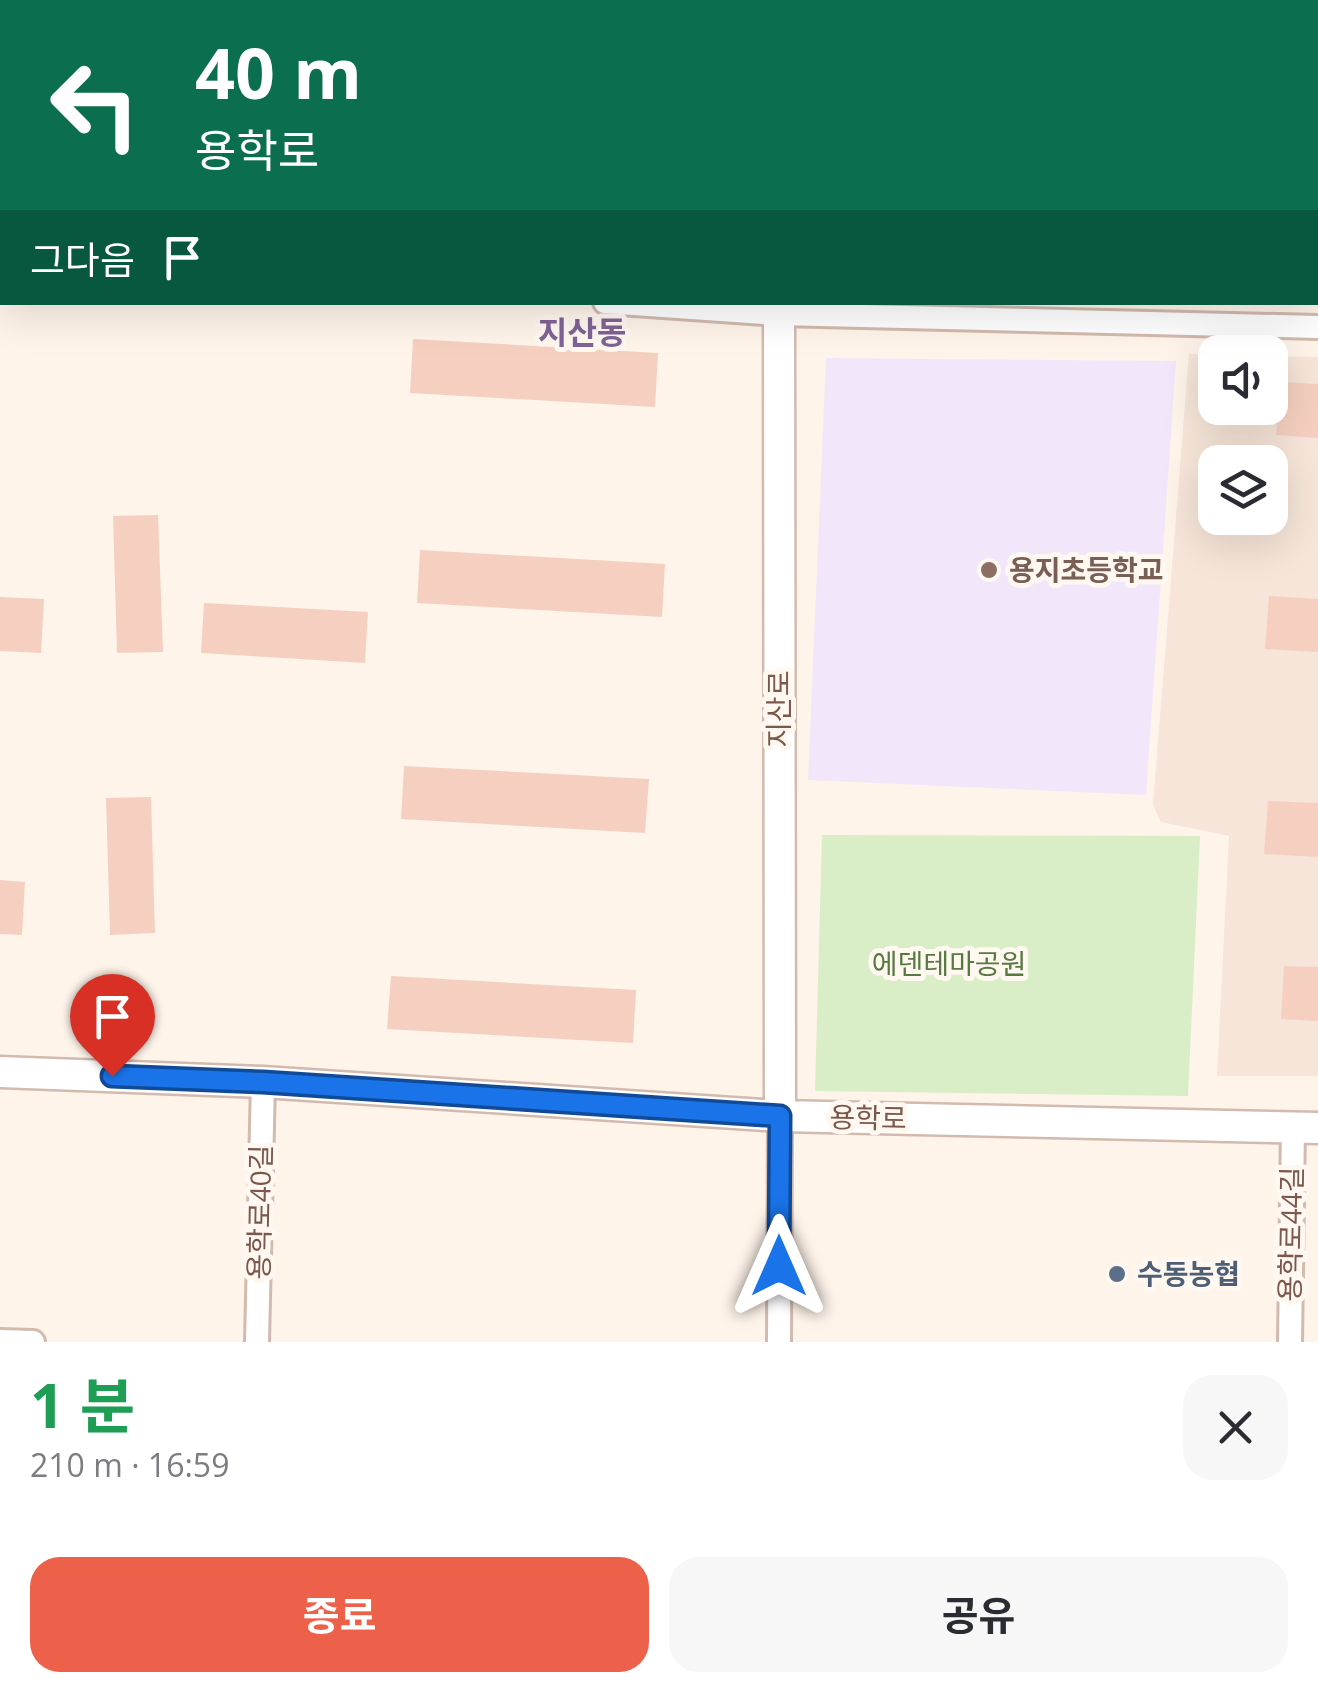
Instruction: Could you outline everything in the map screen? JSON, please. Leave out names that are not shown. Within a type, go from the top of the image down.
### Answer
[{"type":"street","points":[[692,305],[1318,327]]},
{"type":"street","name":"지산로","points":[[779,308],[780,1116]]},
{"type":"street","name":"용학로","points":[[0,1072],[263,1082],[780,1116],[1306,1127]]},
{"type":"street","name":"용학로40길","points":[[257,1342],[263,1082]]},
{"type":"street","points":[[779,1342],[780,1116]]},
{"type":"street","name":"용학로44길","points":[[1290,1342],[1306,1127]]},
{"type":"street","points":[[0,1341],[34,1342]]},
{"type":"shaded area","points":[[1189,354],[1198,354],[1198,425],[1288,425],[1288,356],[1318,357],[1318,1076],[1217,1076],[1229,836],[1161,822],[1153,805]]},
{"type":"shaded area","name":"용지초등학교","points":[[826,358],[1176,361],[1146,795],[808,780]]},
{"type":"green space","name":"에덴테마공원","points":[[822,835],[1200,836],[1188,1096],[815,1091]]},
{"type":"building","points":[[413,339],[658,353],[655,407],[410,393]]},
{"type":"building","points":[[1288,382],[1318,384],[1318,438],[1276,435],[1277,425],[1288,425]]},
{"type":"building","points":[[158,515],[163,652],[117,653],[113,516]]},
{"type":"building","points":[[420,550],[665,564],[662,617],[417,603]]},
{"type":"building","points":[[1269,596],[1318,599],[1318,652],[1265,649]]},
{"type":"building","points":[[0,597],[44,599],[41,653],[0,651]]},
{"type":"building","points":[[204,603],[368,612],[365,663],[201,653]]},
{"type":"building","points":[[404,766],[649,779],[645,833],[401,819]]},
{"type":"building","points":[[151,797],[155,933],[110,935],[106,798]]},
{"type":"building","points":[[1268,801],[1318,803],[1318,857],[1264,854]]},
{"type":"building","points":[[0,880],[25,882],[22,935],[0,934]]},
{"type":"building","points":[[1284,966],[1318,967],[1318,1021],[1281,1019]]},
{"type":"building","points":[[391,976],[636,990],[633,1043],[387,1029]]},
{"type":"place","name":"용지초등학교","points":[[989,570]]},
{"type":"place","name":"수동농협","points":[[1117,1274]]},
{"type":"district","name":"지산동","points":[[582,333]]},
{"type":"route","points":[[112,1076],[263,1082],[780,1116],[779,1266]]}]
